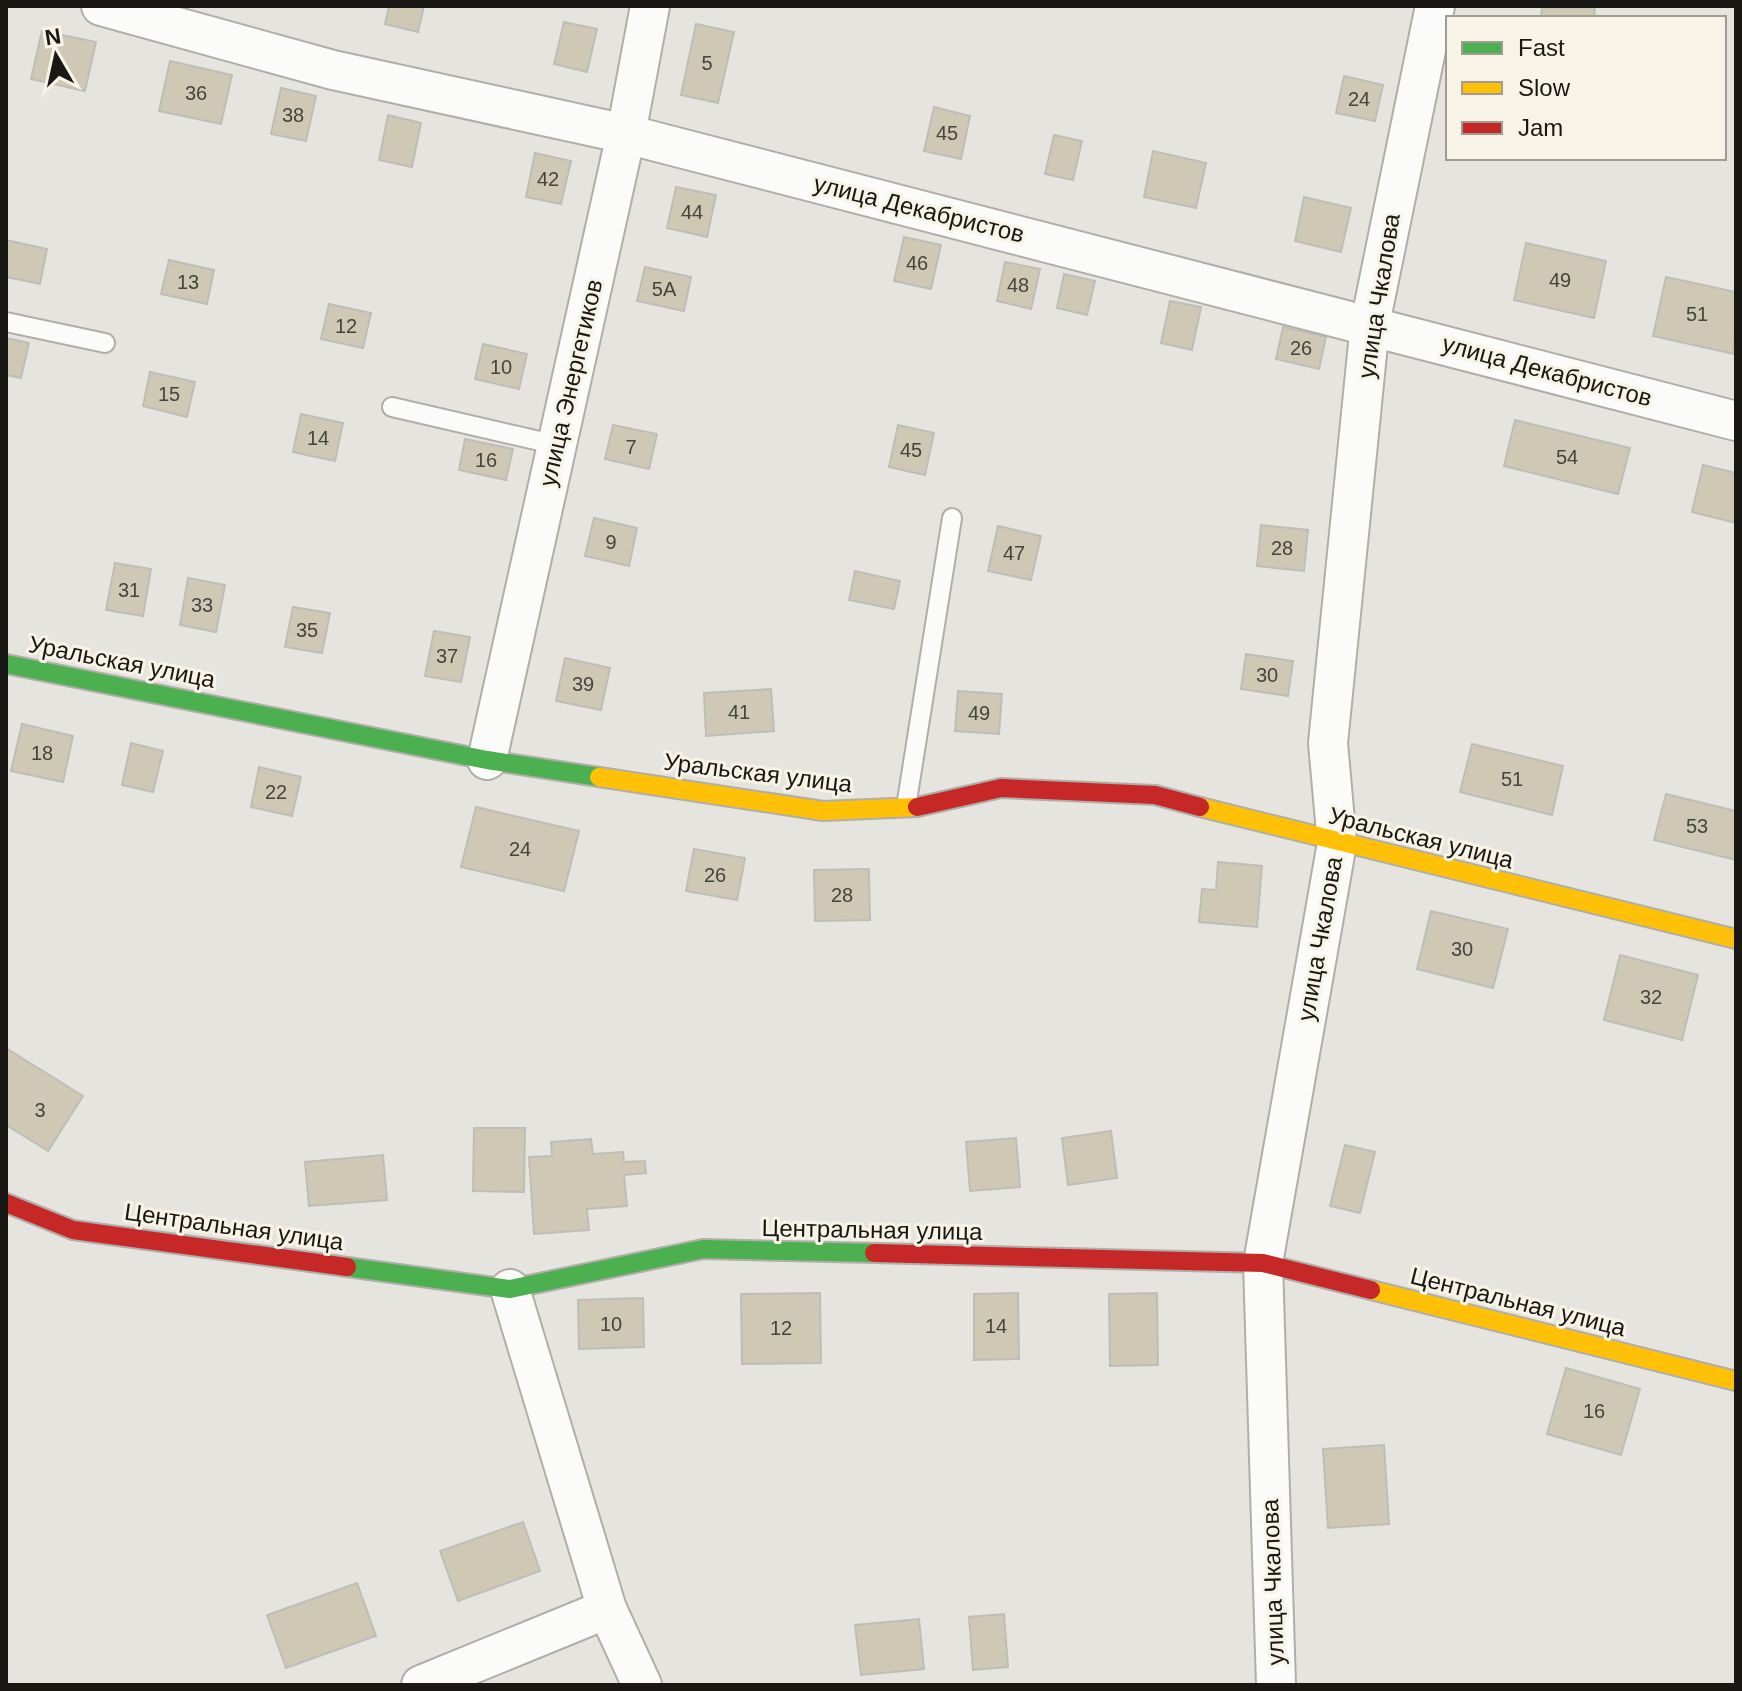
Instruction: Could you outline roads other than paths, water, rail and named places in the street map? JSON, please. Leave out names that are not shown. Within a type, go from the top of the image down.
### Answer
[{"type":"street","name":"улица Декабристов","points":[[101,6],[333,70],[626,134],[1736,421]]},
{"type":"street","name":"улица Энергетиков","points":[[487,760],[626,134],[650,6]]},
{"type":"street","name":"улица Чкалова","points":[[1276,1685],[1263,1263],[1337,843],[1328,743],[1370,324],[1435,6]]},
{"type":"street","name":"Уральская улица","points":[[6,664],[487,760],[823,811],[906,809],[1001,788],[1155,795],[1337,843],[1736,939]]},
{"type":"street","name":"Центральная улица","points":[[6,1203],[73,1230],[510,1289],[703,1249],[1263,1263],[1736,1381]]},
{"type":"street","points":[[510,1289],[607,1609],[642,1685]]},
{"type":"street","points":[[421,1685],[607,1609]]},
{"type":"lane","points":[[6,322],[105,343]]},
{"type":"lane","points":[[392,407],[557,445]]},
{"type":"lane","points":[[906,809],[952,518]]}]
